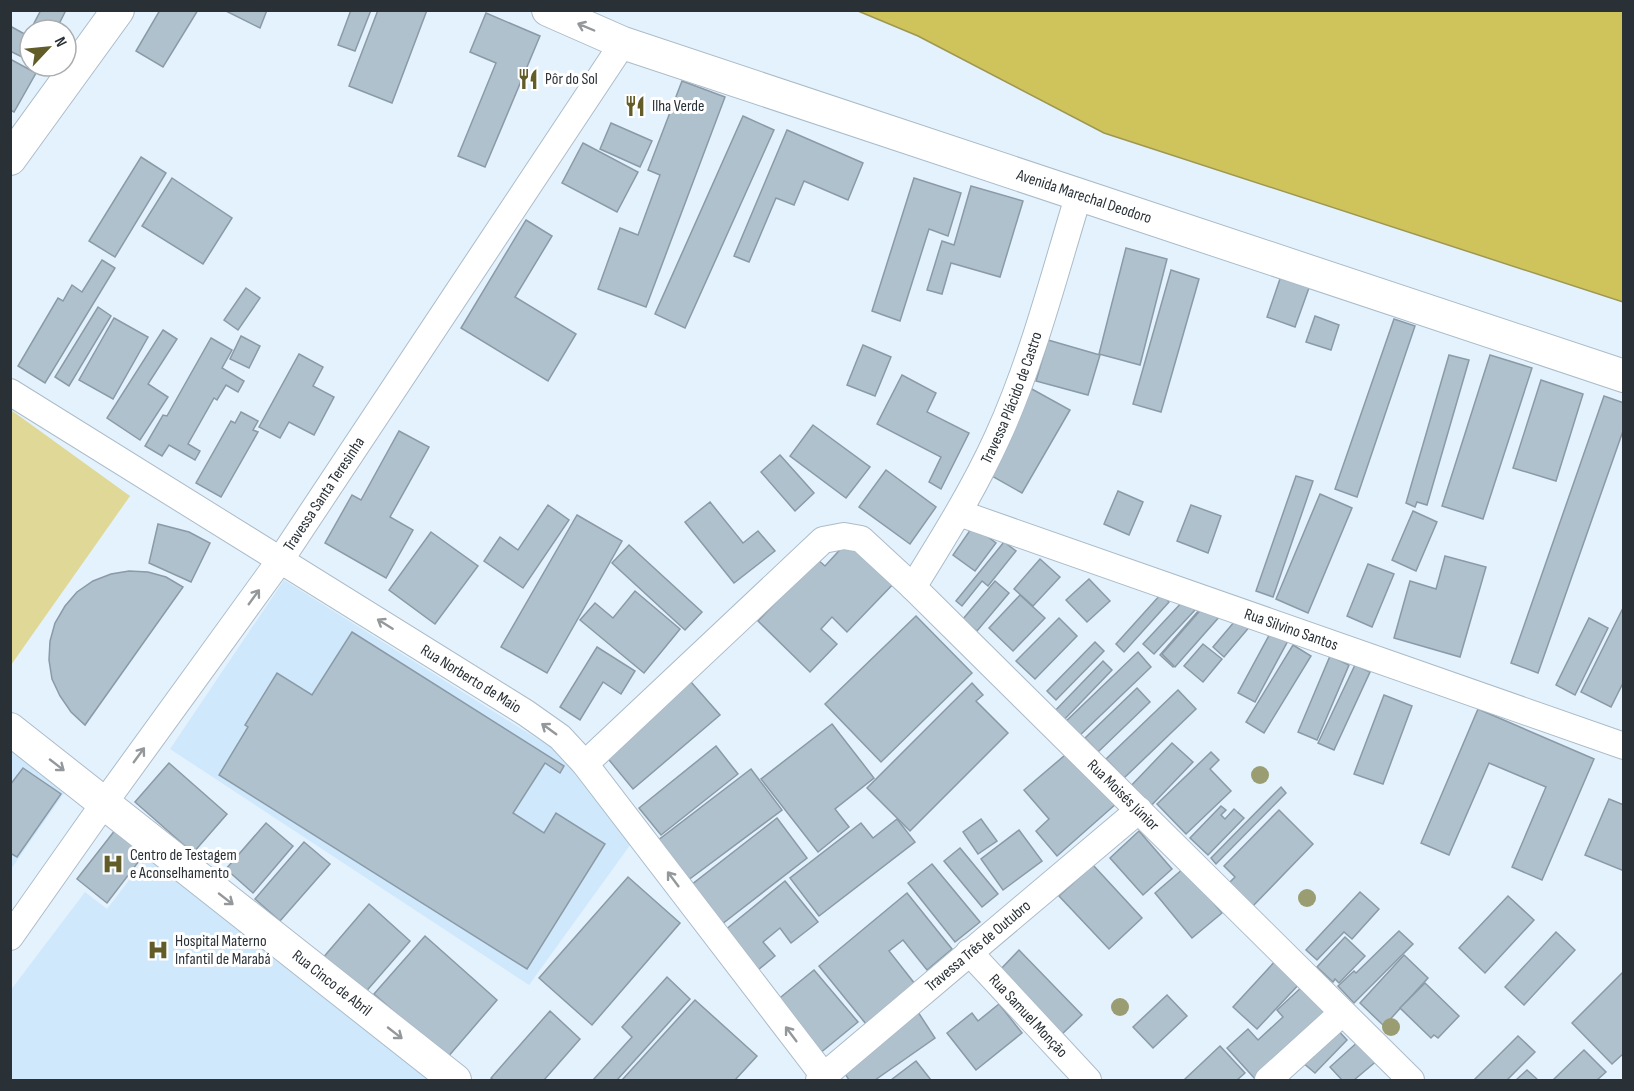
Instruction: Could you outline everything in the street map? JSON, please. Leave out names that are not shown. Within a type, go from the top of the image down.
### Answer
[{"type":"street","points":[[10,159],[118,10]]},
{"type":"street","name":"Avenida Marechal Deodoro","points":[[548,10],[623,43],[1623,376]]},
{"type":"street","name":"Travessa Santa Teresinha","points":[[10,937],[281,560],[623,43]]},
{"type":"street","name":"Travessa Plácido de Castro","points":[[913,586],[959,513],[998,435],[1032,347],[1079,194]]},
{"type":"street","name":"Rua Norberto de Maio","points":[[10,392],[526,713],[560,737],[585,764],[823,1079]]},
{"type":"street","name":"Rua Silvino Santos","points":[[959,513],[1623,746]]},
{"type":"street","name":"Rua Moisés Júnior","points":[[585,764],[823,540],[844,536],[861,539],[913,586],[1412,1080]]},
{"type":"street","name":"Rua Cinco de Abril","points":[[10,729],[455,1080]]},
{"type":"street","name":"Travessa Três de Outubro","points":[[823,1079],[969,952],[1139,810]]},
{"type":"street","name":"Rua Samuel Monção","points":[[969,952],[1088,1080]]},
{"type":"street","points":[[1268,1080],[1342,1012]]},
{"type":"shaded area","points":[[858,11],[1623,11],[1623,302],[1104,133],[918,36]]},
{"type":"shaded area","points":[[11,410],[130,496],[11,665]]},
{"type":"shaded area","points":[[284,580],[571,760],[633,841],[529,985],[170,749]]},
{"type":"shaded area","points":[[11,742],[69,786],[11,869]]},
{"type":"shaded area","name":"Hospital Materno Infantil de Marabá","points":[[149,854],[445,1080],[11,1080],[10,991],[85,892],[107,909]]},
{"type":"building","points":[[41,10],[66,10],[62,18],[37,18]]},
{"type":"building","points":[[160,10],[198,10],[163,67],[136,51]]},
{"type":"building","points":[[224,10],[267,10],[260,28]]},
{"type":"building","points":[[351,10],[371,10],[355,51],[338,45]]},
{"type":"building","points":[[378,10],[427,10],[392,103],[349,86]]},
{"type":"building","points":[[486,13],[540,36],[485,167],[458,156],[496,63],[470,52]]},
{"type":"building","points":[[10,26],[18,30],[18,55],[10,51]]},
{"type":"building","points":[[10,59],[18,63],[18,78],[33,78],[14,112],[10,110]]},
{"type":"building","points":[[682,81],[725,97],[646,307],[598,289],[620,228],[638,235],[660,175],[648,170]]},
{"type":"building","points":[[743,116],[774,130],[685,328],[655,314]]},
{"type":"building","points":[[611,123],[652,141],[640,167],[600,149]]},
{"type":"building","points":[[787,130],[863,163],[848,200],[804,181],[794,205],[776,198],[749,262],[734,256]]},
{"type":"building","points":[[583,143],[638,172],[617,212],[562,183]]},
{"type":"building","points":[[141,157],[166,173],[115,257],[89,241]]},
{"type":"building","points":[[172,178],[232,218],[203,264],[142,226]]},
{"type":"building","points":[[914,178],[961,193],[948,236],[929,229],[900,321],[872,311]]},
{"type":"building","points":[[971,186],[1023,201],[1000,277],[951,263],[942,294],[927,290],[942,241],[954,245]]},
{"type":"building","points":[[526,220],[552,236],[515,297],[576,334],[548,381],[461,328]]},
{"type":"building","points":[[1126,248],[1167,259],[1140,365],[1099,354]]},
{"type":"building","points":[[102,260],[115,268],[45,383],[18,366],[58,298],[63,301],[72,285],[82,292]]},
{"type":"building","points":[[1171,270],[1199,279],[1161,412],[1133,404]]},
{"type":"building","points":[[1281,276],[1310,285],[1295,327],[1267,317]]},
{"type":"building","points":[[246,288],[260,298],[238,330],[224,320]]},
{"type":"building","points":[[98,307],[111,316],[69,386],[55,377]]},
{"type":"building","points":[[1315,316],[1339,325],[1331,350],[1306,342]]},
{"type":"building","points":[[114,318],[148,337],[113,399],[79,380]]},
{"type":"building","points":[[1394,319],[1415,326],[1357,497],[1335,489]]},
{"type":"building","points":[[163,330],[177,339],[148,384],[168,397],[140,440],[107,418]]},
{"type":"building","points":[[241,336],[260,346],[249,368],[230,359]]},
{"type":"building","points":[[211,338],[232,350],[222,368],[244,381],[238,392],[226,385],[217,400],[214,398],[188,444],[200,451],[195,460],[169,445],[162,456],[145,446],[163,415],[167,416]]},
{"type":"building","points":[[1048,340],[1100,355],[1088,395],[1036,381]]},
{"type":"building","points":[[863,345],[891,357],[875,396],[847,385]]},
{"type":"building","points":[[299,354],[323,367],[313,386],[334,397],[314,435],[289,422],[280,438],[259,427]]},
{"type":"building","points":[[1449,355],[1469,360],[1427,505],[1417,502],[1415,507],[1406,503]]},
{"type":"building","points":[[1490,355],[1532,368],[1483,519],[1442,506]]},
{"type":"building","points":[[902,375],[936,393],[927,412],[969,433],[941,489],[929,482],[941,457],[877,424]]},
{"type":"building","points":[[1541,380],[1583,394],[1556,481],[1513,468]]},
{"type":"building","points":[[1030,388],[1070,410],[1022,493],[983,471]]},
{"type":"building","points":[[1604,396],[1624,403],[1624,428],[1538,673],[1511,663]]},
{"type":"building","points":[[241,412],[258,421],[253,430],[258,432],[221,497],[196,483],[231,421],[235,423]]},
{"type":"building","points":[[813,425],[870,467],[846,498],[790,456]]},
{"type":"building","points":[[399,431],[429,447],[390,517],[413,530],[386,578],[325,543],[352,495],[361,500]]},
{"type":"building","points":[[780,455],[814,493],[795,511],[761,472]]},
{"type":"building","points":[[886,470],[936,507],[910,544],[859,507]]},
{"type":"building","points":[[1296,476],[1313,481],[1273,597],[1256,591]]},
{"type":"building","points":[[1118,491],[1143,502],[1129,535],[1104,524]]},
{"type":"building","points":[[1320,494],[1352,508],[1308,613],[1276,599]]},
{"type":"building","points":[[710,502],[743,543],[758,531],[775,551],[734,583],[685,522]]},
{"type":"building","points":[[548,505],[569,520],[523,588],[484,561],[500,537],[518,550]]},
{"type":"building","points":[[1191,505],[1221,516],[1208,553],[1177,541]]},
{"type":"building","points":[[1413,511],[1437,522],[1416,571],[1392,560]]},
{"type":"building","points":[[577,515],[622,541],[547,673],[501,647]]},
{"type":"building","points":[[158,524],[189,532],[210,543],[191,582],[149,563]]},
{"type":"building","points":[[973,526],[996,543],[975,571],[953,555]]},
{"type":"building","points":[[431,532],[478,566],[435,624],[389,590]]},
{"type":"building","points":[[848,541],[897,580],[847,632],[832,617],[821,629],[837,644],[810,672],[758,621],[817,559],[825,566]]},
{"type":"building","points":[[1004,542],[1016,551],[988,586],[982,581],[962,606],[956,601]]},
{"type":"building","points":[[629,545],[702,612],[685,630],[612,563]]},
{"type":"building","points":[[1445,556],[1486,567],[1460,657],[1394,638],[1410,581],[1436,589]]},
{"type":"building","points":[[1040,559],[1060,577],[1033,606],[1014,589]]},
{"type":"building","points":[[1368,564],[1394,574],[1372,627],[1347,616]]},
{"type":"building","points":[[129,571],[148,572],[166,577],[183,587],[85,725],[71,712],[52,679],[49,660],[50,641],[55,623],[77,592],[93,581],[111,574]]},
{"type":"building","points":[[1089,579],[1110,601],[1087,622],[1066,600]]},
{"type":"building","points":[[995,581],[1009,593],[977,631],[963,619]]},
{"type":"building","points":[[635,591],[680,629],[644,673],[580,620],[595,603],[613,618]]},
{"type":"building","points":[[1161,594],[1169,602],[1124,652],[1116,644]]},
{"type":"building","points":[[1020,595],[1045,618],[1013,651],[989,628]]},
{"type":"building","points":[[1184,600],[1195,610],[1154,654],[1143,644]]},
{"type":"building","points":[[1206,602],[1219,614],[1173,667],[1160,655]]},
{"type":"building","points":[[1205,605],[1220,616],[1175,667],[1162,654]]},
{"type":"building","points":[[1624,606],[1624,681],[1611,707],[1581,692]]},
{"type":"building","points":[[1240,615],[1251,625],[1224,657],[1213,647]]},
{"type":"building","points":[[916,616],[972,673],[881,762],[825,704]]},
{"type":"building","points":[[1059,618],[1077,636],[1035,679],[1016,661]]},
{"type":"building","points":[[1589,618],[1608,628],[1575,695],[1556,685]]},
{"type":"building","points":[[1273,628],[1290,637],[1255,702],[1238,693]]},
{"type":"building","points":[[352,632],[564,766],[560,773],[545,763],[513,813],[544,833],[556,813],[605,844],[527,969],[219,775],[248,727],[245,725],[277,673],[312,695]]},
{"type":"building","points":[[1095,642],[1104,651],[1056,700],[1047,691]]},
{"type":"building","points":[[1203,644],[1222,659],[1203,682],[1184,666]]},
{"type":"building","points":[[1293,645],[1311,656],[1264,733],[1246,722]]},
{"type":"building","points":[[597,647],[635,671],[621,694],[603,682],[580,720],[560,707]]},
{"type":"building","points":[[1138,652],[1151,667],[1076,739],[1062,725]]},
{"type":"building","points":[[1330,656],[1349,665],[1317,740],[1298,732]]},
{"type":"building","points":[[1103,661],[1112,670],[1060,724],[1051,715]]},
{"type":"building","points":[[1355,665],[1370,672],[1334,750],[1318,743]]},
{"type":"building","points":[[691,682],[720,715],[633,789],[605,755]]},
{"type":"building","points":[[972,683],[983,695],[976,701],[1008,733],[910,831],[867,788]]},
{"type":"building","points":[[1137,688],[1150,702],[1098,752],[1085,738]]},
{"type":"building","points":[[1178,690],[1196,709],[1124,778],[1106,759]]},
{"type":"building","points":[[1384,695],[1412,706],[1383,784],[1354,774]]},
{"type":"building","points":[[1478,709],[1594,759],[1542,880],[1512,867],[1546,787],[1489,763],[1449,855],[1421,843]]},
{"type":"building","points":[[832,724],[874,778],[835,809],[849,827],[818,852],[761,779]]},
{"type":"building","points":[[1172,743],[1193,762],[1147,810],[1127,790]]},
{"type":"building","points":[[716,746],[738,774],[661,835],[639,808]]},
{"type":"building","points":[[1071,750],[1117,803],[1057,856],[1036,831],[1049,819],[1024,790]]},
{"type":"building","points":[[1211,752],[1219,760],[1210,769],[1231,791],[1186,834],[1157,804]]},
{"type":"building","points":[[169,763],[227,814],[193,853],[135,802]]},
{"type":"building","points":[[23,768],[61,794],[17,857],[10,853],[10,785]]},
{"type":"building","points":[[751,769],[782,810],[687,881],[657,841]]},
{"type":"building","points":[[1281,787],[1286,793],[1216,864],[1211,858]]},
{"type":"building","points":[[1609,799],[1624,805],[1624,871],[1585,855]]},
{"type":"building","points":[[1221,806],[1226,810],[1221,815],[1225,819],[1234,809],[1244,818],[1208,855],[1190,838]]},
{"type":"building","points":[[1279,810],[1313,844],[1253,906],[1229,883],[1235,877],[1224,866]]},
{"type":"building","points":[[777,818],[807,858],[717,928],[686,889]]},
{"type":"building","points":[[897,819],[915,842],[819,916],[790,878],[861,823],[873,838]]},
{"type":"building","points":[[981,819],[997,841],[978,854],[963,832]]},
{"type":"building","points":[[266,823],[293,846],[253,893],[226,869]]},
{"type":"building","name":"Centro de Testagem e Aconselhamento","points":[[119,825],[149,848],[107,903],[77,879]]},
{"type":"building","points":[[1019,830],[1042,861],[1003,890],[981,859]]},
{"type":"building","points":[[1139,831],[1172,869],[1143,895],[1110,858]]},
{"type":"building","points":[[304,842],[330,864],[280,921],[255,899]]},
{"type":"building","points":[[960,848],[998,894],[982,907],[944,861]]},
{"type":"building","points":[[932,864],[980,922],[955,942],[908,883]]},
{"type":"building","points":[[1093,865],[1142,918],[1109,949],[1059,896]]},
{"type":"building","points":[[1184,868],[1222,913],[1192,938],[1155,893]]},
{"type":"building","points":[[628,877],[680,923],[592,1025],[539,978]]},
{"type":"building","points":[[785,881],[818,922],[791,943],[780,928],[763,942],[775,956],[752,975],[719,935]]},
{"type":"building","points":[[1360,892],[1379,909],[1352,939],[1344,932],[1317,960],[1306,950]]},
{"type":"building","points":[[907,893],[952,949],[927,970],[903,940],[889,951],[915,984],[866,1024],[819,966]]},
{"type":"building","points":[[1508,896],[1534,920],[1485,973],[1459,948]]},
{"type":"building","points":[[369,904],[410,941],[363,995],[322,959]]},
{"type":"building","points":[[1399,931],[1413,944],[1354,1003],[1338,986],[1354,971],[1356,973]]},
{"type":"building","points":[[1556,932],[1575,950],[1524,1005],[1505,987]]},
{"type":"building","points":[[425,936],[497,1000],[447,1058],[374,994]]},
{"type":"building","points":[[1345,937],[1365,956],[1339,983],[1335,979],[1333,982],[1317,967]]},
{"type":"building","points":[[1019,950],[1082,1015],[1060,1036],[998,972]]},
{"type":"building","points":[[1404,955],[1428,978],[1384,1026],[1360,1003]]},
{"type":"building","points":[[1278,958],[1302,981],[1257,1029],[1233,1007]]},
{"type":"building","points":[[814,970],[858,1022],[819,1054],[776,1001]]},
{"type":"building","points":[[1624,971],[1624,1053],[1612,1064],[1572,1023]]},
{"type":"building","points":[[667,977],[690,999],[617,1080],[593,1080],[632,1037],[622,1027]]},
{"type":"building","points":[[1425,983],[1459,1016],[1438,1038],[1434,1035],[1431,1038],[1400,1008]]},
{"type":"building","points":[[1305,984],[1332,1014],[1256,1080],[1227,1048],[1248,1029],[1258,1040],[1283,1017],[1277,1010]]},
{"type":"building","points":[[1167,995],[1187,1016],[1153,1048],[1133,1027]]},
{"type":"building","points":[[695,1000],[757,1056],[735,1080],[622,1080]]},
{"type":"building","points":[[999,1004],[1022,1033],[976,1070],[947,1033],[972,1013],[978,1021]]},
{"type":"building","points":[[550,1011],[580,1039],[544,1080],[494,1080],[491,1078]]},
{"type":"building","points":[[918,1012],[935,1038],[875,1080],[849,1080],[840,1066]]},
{"type":"building","points":[[1335,1027],[1347,1040],[1315,1073],[1302,1062]]},
{"type":"building","points":[[1518,1036],[1535,1052],[1507,1080],[1474,1080]]},
{"type":"building","points":[[1361,1039],[1379,1059],[1354,1080],[1342,1080],[1330,1067]]},
{"type":"building","points":[[1220,1046],[1245,1073],[1237,1080],[1185,1079]]},
{"type":"building","points":[[1584,1050],[1606,1072],[1597,1080],[1553,1080]]},
{"type":"building","points":[[916,1061],[931,1080],[891,1080]]},
{"type":"building","points":[[1527,1070],[1538,1080],[1516,1080]]},
{"type":"place","name":"Pôr do Sol","points":[[528,79]]},
{"type":"place","name":"Ilha Verde","points":[[635,106]]},
{"type":"place","name":"Centro de Testagem e Aconselhamento","points":[[113,864]]},
{"type":"place","name":"Hospital Materno Infantil de Marabá","points":[[158,950]]}]
